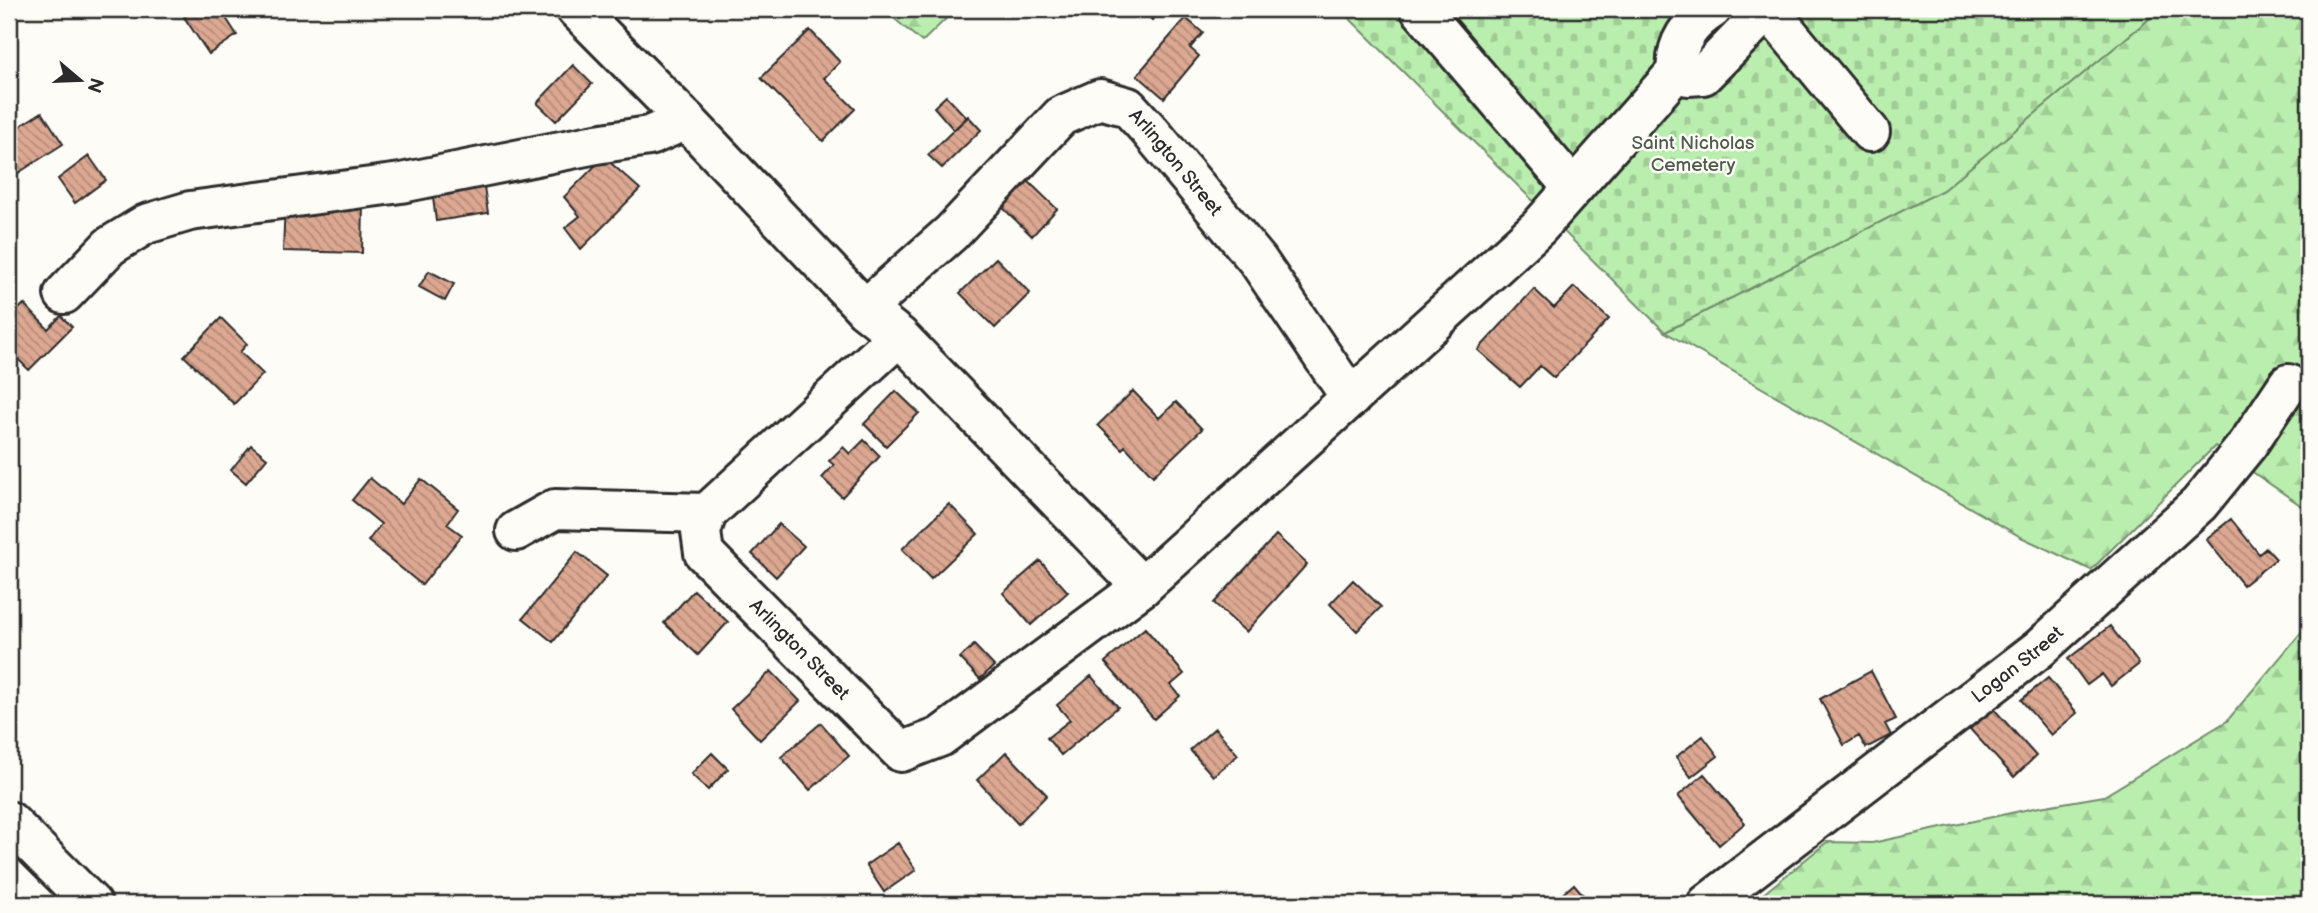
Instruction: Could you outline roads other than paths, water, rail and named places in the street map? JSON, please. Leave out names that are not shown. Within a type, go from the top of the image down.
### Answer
[{"type":"street","points":[[576,9],[865,309],[899,336],[1142,587]]},
{"type":"street","points":[[1420,9],[1573,188]]},
{"type":"street","points":[[1712,9],[1699,17],[1684,36],[1675,57],[1677,71],[1688,76],[1703,75],[1768,9],[1870,132]]},
{"type":"street","name":"Arlington Street","points":[[707,513],[701,532],[704,553],[901,752],[940,737],[1142,587],[1539,227],[1677,71]]},
{"type":"street","name":"Arlington Street","points":[[865,309],[951,233],[1061,116],[1100,99],[1128,107],[1150,131],[1258,261],[1351,398]]},
{"type":"street","points":[[64,294],[110,246],[146,224],[190,211],[401,183],[649,136],[685,120]]},
{"type":"street","points":[[516,531],[555,509],[707,513],[899,336]]},
{"type":"street","name":"Logan Street","points":[[1707,904],[2039,649],[2199,505],[2248,444],[2288,384]]},
{"type":"street","points":[[9,821],[92,904]]},
{"type":"park label","name":"Saint Nicholas Cemetery","points":[[1693,154]]}]
